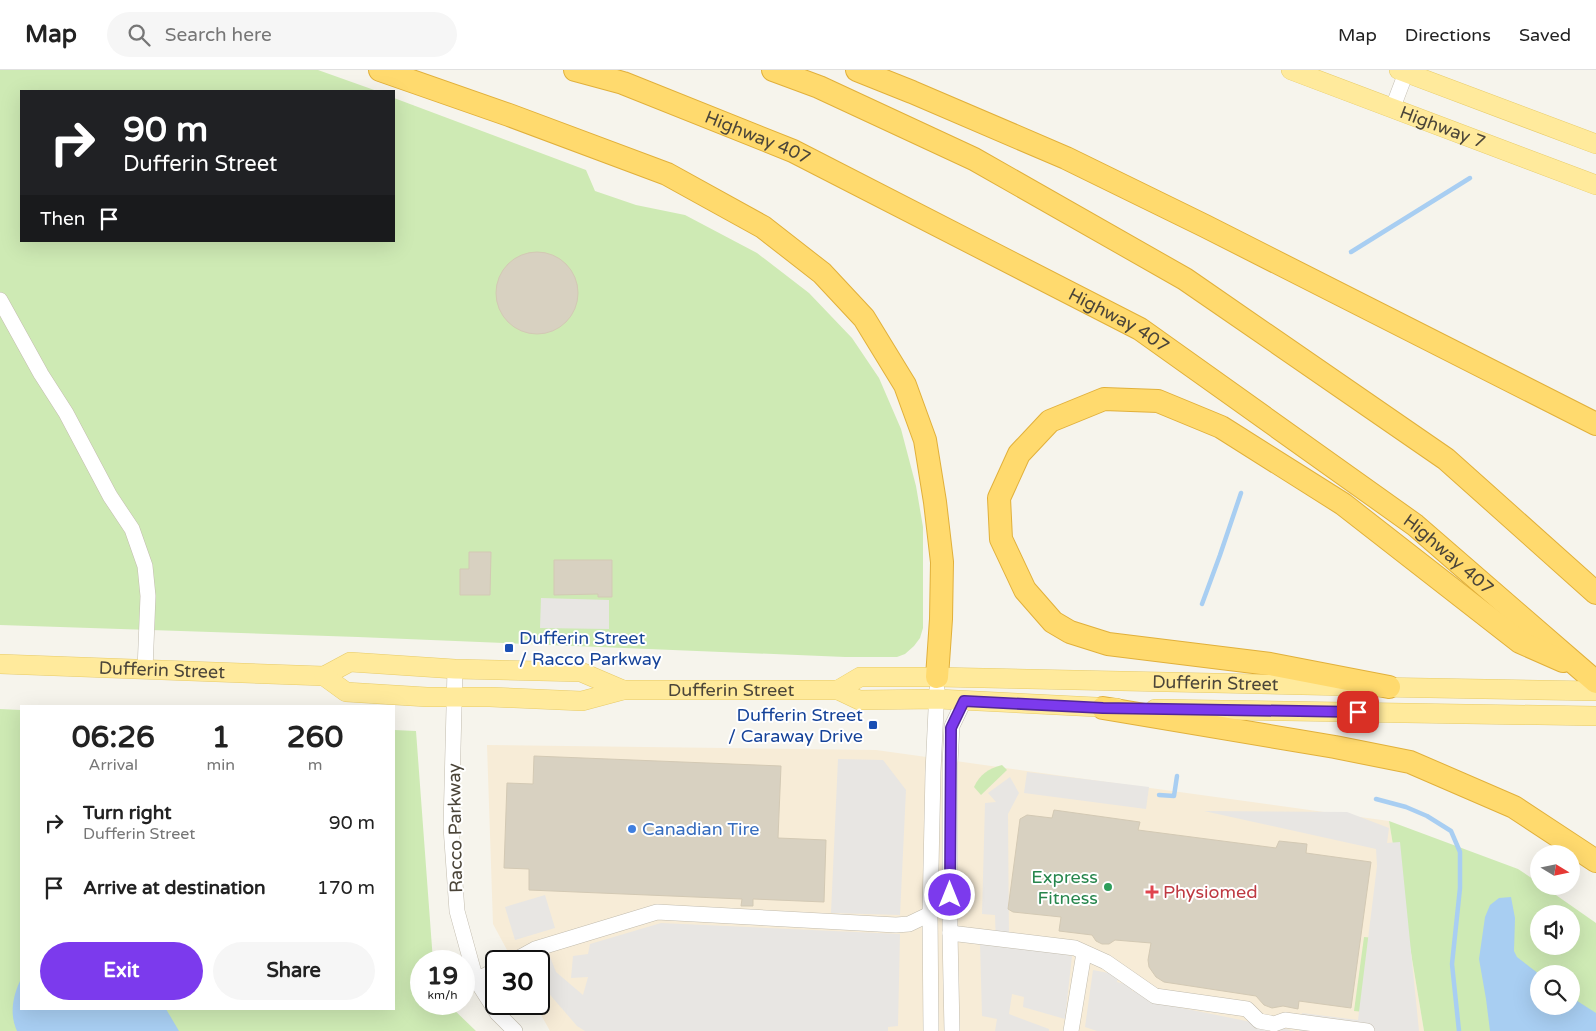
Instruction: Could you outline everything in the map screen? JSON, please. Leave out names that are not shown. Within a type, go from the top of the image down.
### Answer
[{"type":"highway","points":[[380,70],[509,115],[667,174],[763,227],[822,273],[864,318],[905,385],[925,440],[942,562],[937,688]]},
{"type":"highway","name":"Highway 407","points":[[575,70],[623,83],[793,151],[1140,329],[1416,525],[1589,675]]},
{"type":"highway","points":[[773,70],[819,87],[974,159],[1185,279],[1446,459],[1596,593]]},
{"type":"highway","points":[[857,70],[1066,158],[1596,424]]},
{"type":"highway","points":[[1390,687],[1270,664],[1108,644],[1070,632],[1053,622],[1025,590],[1000,539],[999,498],[1019,454],[1050,422],[1104,399],[1158,401],[1221,427],[1343,504],[1520,642],[1589,675]]},
{"type":"highway","points":[[1103,708],[1335,747],[1410,762],[1514,807],[1596,861]]},
{"type":"main road","name":"Highway 7","points":[[1291,70],[1596,185]]},
{"type":"main road","points":[[1404,71],[1596,144]]},
{"type":"main road","name":"Dufferin Street","points":[[0,664],[324,676],[350,662],[455,669],[581,672],[623,690]]},
{"type":"main road","name":"Dufferin Street","points":[[324,676],[346,692],[427,697],[582,701],[623,690],[838,690],[860,677],[937,688],[1390,687],[1596,691]]},
{"type":"main road","name":"Dufferin Street","points":[[937,688],[964,701],[1103,708],[1596,716]]},
{"type":"street","points":[[1393,107],[1404,71]]},
{"type":"street","points":[[0,300],[36,365],[66,413],[110,496],[132,528],[144,566],[148,596],[145,670]]},
{"type":"street","name":"Racco Parkway","points":[[455,669],[451,828],[457,911],[476,980],[497,1012],[515,1031]]},
{"type":"street","points":[[931,1031],[930,914],[937,688]]},
{"type":"street","points":[[952,1031],[950,933],[951,728],[964,701]]},
{"type":"street","points":[[533,950],[657,912],[896,925],[909,924],[930,914]]},
{"type":"street","points":[[950,933],[1075,948],[1106,962],[1155,996],[1247,1009],[1259,1021],[1274,1024],[1285,1020],[1367,1031]]},
{"type":"street","points":[[1071,1031],[1084,952]]},
{"type":"street","points":[[476,980],[485,976]]},
{"type":"shaded area","points":[[541,598],[609,600],[609,629],[540,628]]},
{"type":"shaded area","points":[[487,745],[876,750],[1389,821],[1424,1031],[550,1031],[541,1015],[550,1015],[550,950],[507,950],[493,924]]},
{"type":"shaded area","points":[[838,759],[883,760],[906,790],[900,915],[831,913]]},
{"type":"shaded area","points":[[1027,772],[1149,787],[1146,809],[1024,793]]},
{"type":"shaded area","points":[[1010,777],[1019,793],[1008,814],[1009,943],[1072,956],[1065,1019],[1023,1007],[1024,997],[1012,994],[1009,1014],[1049,1029],[1049,1031],[995,1031],[997,1019],[982,1016],[980,943],[996,946],[995,915],[982,914],[985,803],[996,802],[988,793]]},
{"type":"shaded area","points":[[1204,811],[1347,812],[1389,828],[1387,843],[1400,842],[1419,1031],[1299,1031],[1302,1013],[1358,1020],[1377,866],[1376,849]]},
{"type":"shaded area","points":[[545,895],[555,928],[515,940],[505,907]]},
{"type":"shaded area","points":[[661,923],[900,934],[898,1026],[888,1027],[888,1031],[585,1031],[577,1026],[550,995],[550,957],[556,972],[583,995],[588,977],[571,978],[573,956],[588,954],[590,944]]},
{"type":"shaded area","points":[[1093,970],[1119,975],[1117,982],[1133,986],[1132,991],[1142,992],[1157,1003],[1296,1031],[1097,1031],[1085,1027]]},
{"type":"green space","points":[[0,70],[318,70],[374,90],[20,90],[20,242],[395,242],[395,98],[586,170],[595,191],[636,205],[685,215],[757,253],[809,293],[852,338],[879,378],[901,429],[916,486],[923,527],[923,628],[920,638],[914,646],[905,654],[897,657],[845,657],[358,637],[0,625]]},
{"type":"green space","points":[[0,709],[20,710],[20,1010],[395,1010],[395,730],[416,731],[432,950],[410,950],[410,1015],[459,1015],[476,1031],[0,1031]]},
{"type":"green space","points":[[1002,765],[1007,770],[981,795],[974,787],[979,779],[989,770]]},
{"type":"green space","points":[[1389,821],[1518,869],[1530,877],[1530,895],[1556,895],[1570,905],[1530,905],[1530,955],[1580,955],[1580,912],[1596,923],[1596,1031],[1424,1031]]},
{"type":"green space","points":[[1364,937],[1375,938],[1386,1014],[1354,1011]]},
{"type":"water","points":[[1511,897],[1515,918],[1514,951],[1517,957],[1530,967],[1530,1015],[1580,1015],[1580,1003],[1596,1013],[1596,1031],[1490,1031],[1479,959],[1485,917],[1490,905],[1499,898]]},
{"type":"water","points":[[20,981],[20,1010],[167,1010],[179,1031],[17,1031],[13,1018],[16,991]]},
{"type":"building","points":[[537,252],[553,256],[566,264],[574,277],[578,293],[574,309],[566,322],[553,330],[537,334],[521,330],[508,322],[500,309],[496,293],[500,277],[508,264],[521,256]]},
{"type":"building","points":[[469,552],[491,552],[490,595],[460,595],[460,569],[469,569]]},
{"type":"building","points":[[554,560],[612,560],[612,597],[598,597],[598,594],[554,595]]},
{"type":"building","points":[[534,756],[781,766],[778,838],[826,840],[824,902],[753,899],[753,906],[741,906],[742,899],[529,890],[529,869],[504,868],[507,783],[533,784]]},
{"type":"building","points":[[1054,810],[1140,822],[1138,830],[1276,848],[1279,841],[1307,844],[1306,853],[1371,862],[1351,1008],[1299,1001],[1298,1009],[1283,1006],[1272,1008],[1264,1005],[1256,996],[1164,982],[1156,977],[1149,967],[1148,960],[1151,943],[1115,940],[1109,944],[1102,944],[1096,941],[1092,935],[1059,931],[1061,917],[1013,912],[1008,909],[1020,819],[1027,815],[1052,818]]},
{"type":"waterway","points":[[1351,252],[1470,178]]},
{"type":"waterway","points":[[1202,604],[1241,493]]},
{"type":"waterway","points":[[1159,795],[1174,796],[1177,776]]},
{"type":"waterway","points":[[1376,799],[1406,807],[1427,816],[1451,831],[1460,852],[1460,888],[1452,964],[1459,1031]]},
{"type":"place","name":"Dufferin Street / Racco Parkway","points":[[509,648]]},
{"type":"place","name":"Dufferin Street / Caraway Drive","points":[[873,725]]},
{"type":"place","name":"Canadian Tire","points":[[632,829]]},
{"type":"place","name":"Express Fitness","points":[[1108,887]]},
{"type":"place","name":"Physiomed","points":[[1152,892]]},
{"type":"route","points":[[950,895],[951,728],[964,701],[1103,708],[1358,712]]}]
